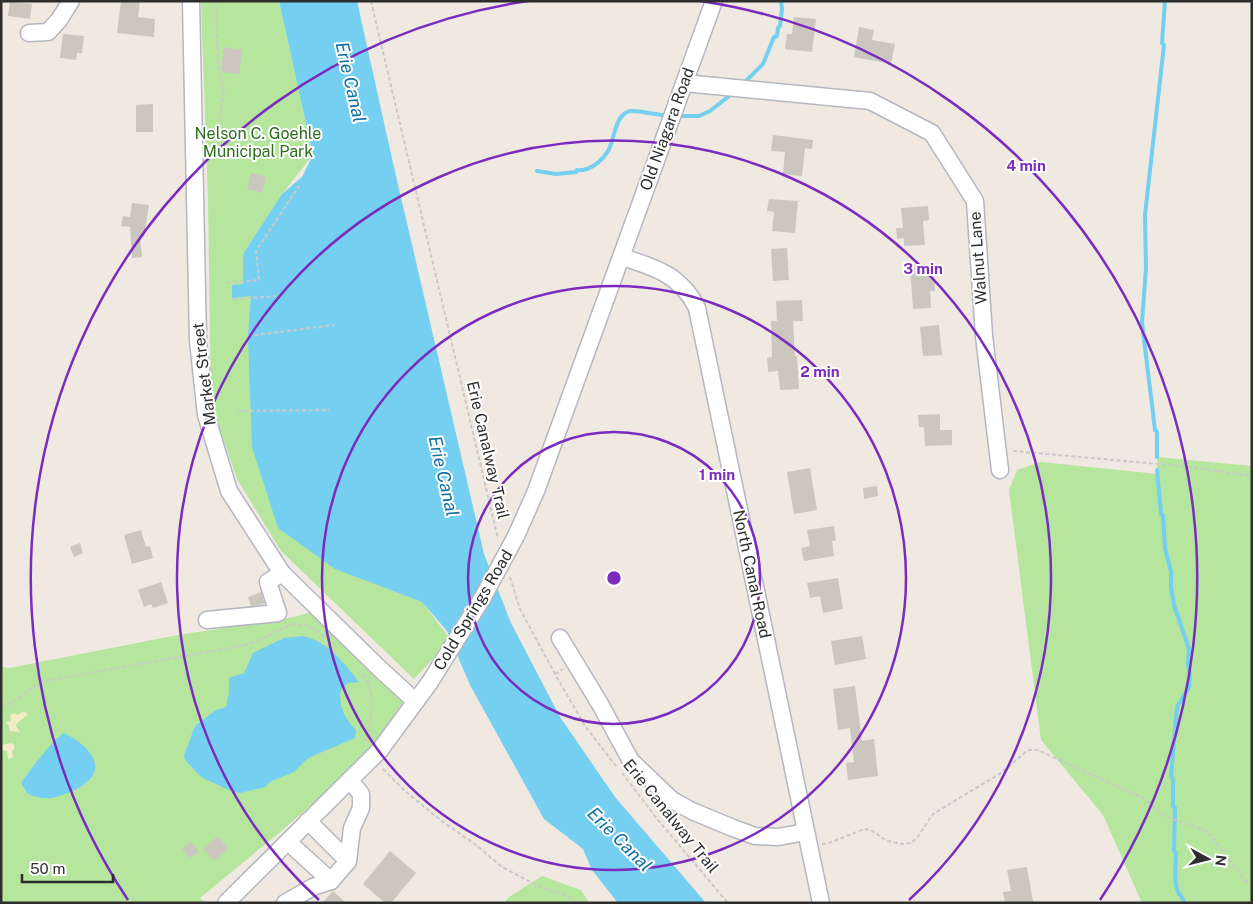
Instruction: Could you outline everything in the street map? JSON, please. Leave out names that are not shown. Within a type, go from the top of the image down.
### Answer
[{"type":"street","points":[[29,33],[48,32],[59,20],[71,1]]},
{"type":"street","name":"Market Street","points":[[191,1],[198,341],[206,415],[229,491],[282,572],[415,701]]},
{"type":"street","name":"Old Niagara Road","points":[[622,257],[714,1]]},
{"type":"street","name":"Walnut Lane","points":[[684,83],[870,101],[932,133],[975,201],[984,336],[1000,470]]},
{"type":"street","name":"Cold Springs Road","points":[[226,903],[380,750],[430,682],[483,597],[516,536],[536,492],[622,257]]},
{"type":"street","name":"North Canal Road","points":[[622,257],[649,265],[672,278],[688,293],[697,308],[821,903]]},
{"type":"street","points":[[207,620],[278,613],[268,582],[282,572]]},
{"type":"street","points":[[560,638],[600,704],[631,761],[672,800],[692,811],[755,836],[778,836],[805,832]]},
{"type":"street","points":[[285,903],[313,887],[331,881],[348,861],[352,828],[361,808],[361,794],[350,780]]},
{"type":"street","points":[[308,821],[348,861]]},
{"type":"street","points":[[288,842],[331,881]]},
{"type":"path","points":[[216,1],[218,65],[224,90],[217,133],[224,151]]},
{"type":"path","name":"Erie Canalway Trail","points":[[371,1],[499,544]]},
{"type":"path","points":[[227,283],[258,280],[256,251],[299,186]]},
{"type":"path","points":[[234,299],[278,296]]},
{"type":"path","points":[[248,336],[334,325]]},
{"type":"path","points":[[236,411],[329,410]]},
{"type":"path","points":[[998,450],[1181,466],[1252,476]]},
{"type":"path","name":"Erie Canalway Trail","points":[[508,572],[520,609],[555,674],[585,726],[616,765]]},
{"type":"path","points":[[1,706],[8,705],[34,686],[45,681],[246,645],[291,624],[308,625],[330,640]]},
{"type":"path","points":[[360,668],[368,682],[372,698],[372,717],[364,750]]},
{"type":"path","points":[[829,843],[864,829],[871,830],[887,841],[903,844],[911,843],[917,838],[933,814],[1001,773],[1028,750],[1038,750],[1143,798],[1164,816],[1207,831],[1246,881],[1252,881]]},
{"type":"path","points":[[378,764],[406,792],[502,867],[540,887],[564,894],[576,903]]},
{"type":"path","name":"Erie Canalway Trail","points":[[622,773],[658,820],[728,903]]},
{"type":"green space","name":"Nelson C. Goehle Municipal Park","points":[[201,1],[279,1],[313,155],[282,194],[243,254],[335,569],[422,602],[451,640],[414,679],[281,551],[237,479],[211,402],[208,200]]},
{"type":"green space","points":[[1157,457],[1252,466],[1252,903],[1142,903],[1103,815],[1041,740],[1009,490],[1017,470],[1041,462],[1157,474]]},
{"type":"green space","points":[[320,610],[404,700],[384,734],[355,766],[285,828],[200,898],[206,903],[1,903],[1,667],[9,668],[178,635],[294,617]]},
{"type":"green space","points":[[542,876],[581,890],[589,903],[504,903],[509,897]]},
{"type":"sand","points":[[24,711],[27,715],[16,726],[20,732],[10,731],[6,722],[11,721],[10,715],[14,713],[18,715]]},
{"type":"sand","points":[[12,743],[15,747],[12,752],[13,757],[8,759],[7,751],[1,750],[1,745]]},
{"type":"water","name":"Erie Canal","points":[[279,1],[357,1],[484,554],[511,623],[560,717],[615,797],[706,903],[618,903],[592,870],[583,849],[544,819],[470,685],[447,631],[422,602],[335,569],[278,528],[252,447],[248,336],[251,296],[232,298],[232,285],[243,284],[243,254],[282,194],[302,177],[313,155]]},
{"type":"water","points":[[303,636],[328,648],[341,660],[359,682],[348,683],[341,689],[340,695],[343,711],[348,721],[356,730],[355,738],[308,758],[294,772],[272,781],[265,787],[240,793],[231,791],[201,777],[185,760],[184,755],[196,725],[216,710],[226,707],[229,693],[229,678],[244,673],[253,653],[284,638]]},
{"type":"water","points":[[64,733],[75,739],[91,754],[94,760],[94,773],[87,782],[75,790],[62,795],[45,798],[28,794],[21,783],[48,748]]},
{"type":"building","points":[[121,1],[140,1],[138,17],[155,19],[154,37],[117,33]]},
{"type":"building","points":[[10,2],[32,4],[30,19],[8,16]]},
{"type":"building","points":[[794,17],[816,19],[812,52],[785,49],[787,34],[792,34]]},
{"type":"building","points":[[859,27],[874,30],[872,40],[895,44],[891,64],[854,57]]},
{"type":"building","points":[[63,34],[84,36],[82,53],[77,53],[76,60],[60,58]]},
{"type":"building","points":[[224,47],[242,50],[239,74],[221,72]]},
{"type":"building","points":[[153,104],[153,132],[136,132],[136,105]]},
{"type":"building","points":[[773,135],[813,140],[812,149],[805,148],[802,176],[783,174],[785,152],[771,151]]},
{"type":"building","points":[[251,173],[266,177],[262,193],[247,189]]},
{"type":"building","points":[[769,199],[798,201],[795,233],[772,231],[774,212],[767,211]]},
{"type":"building","points":[[132,203],[149,205],[144,237],[140,236],[142,257],[132,258],[130,227],[121,226],[123,216],[130,217]]},
{"type":"building","points":[[928,206],[929,220],[923,221],[925,245],[904,246],[904,238],[897,239],[896,228],[903,228],[901,208]]},
{"type":"building","points":[[787,248],[789,280],[773,281],[771,249]]},
{"type":"building","points":[[930,264],[931,277],[934,277],[935,291],[930,291],[931,308],[913,309],[910,265]]},
{"type":"building","points":[[802,300],[803,321],[793,321],[799,389],[780,390],[778,371],[768,372],[767,358],[772,357],[771,321],[777,321],[776,301]]},
{"type":"building","points":[[939,325],[942,355],[923,356],[920,327]]},
{"type":"building","points":[[940,414],[940,430],[952,430],[952,445],[925,446],[924,427],[919,427],[918,415]]},
{"type":"building","points":[[810,468],[817,510],[794,514],[787,472]]},
{"type":"building","points":[[877,486],[878,496],[864,499],[863,488]]},
{"type":"building","points":[[834,526],[836,541],[832,541],[834,556],[804,561],[801,548],[810,546],[807,530]]},
{"type":"building","points":[[141,530],[146,547],[150,546],[153,558],[132,564],[124,535]]},
{"type":"building","points":[[80,543],[83,553],[74,557],[70,547]]},
{"type":"building","points":[[838,578],[843,609],[823,613],[820,596],[810,598],[807,583]]},
{"type":"building","points":[[161,582],[168,603],[153,608],[151,604],[144,607],[138,590]]},
{"type":"building","points":[[261,592],[265,604],[251,606],[248,597]]},
{"type":"building","points":[[862,636],[866,659],[835,665],[831,641]]},
{"type":"building","points":[[855,686],[862,741],[874,739],[878,776],[848,780],[846,763],[854,762],[850,728],[838,730],[833,689]]},
{"type":"building","points":[[218,836],[228,848],[214,861],[203,849]]},
{"type":"building","points":[[191,842],[199,851],[190,858],[182,849]]},
{"type":"building","points":[[390,851],[416,873],[391,903],[385,903],[363,884]]},
{"type":"building","points":[[1027,867],[1033,902],[1005,903],[1003,892],[1011,891],[1007,870]]},
{"type":"building","points":[[333,891],[346,903],[322,903]]},
{"type":"waterway","points":[[742,85],[763,64],[774,37],[777,36],[782,9],[781,1]]},
{"type":"waterway","points":[[1157,457],[1157,432],[1155,430],[1142,323],[1146,268],[1145,215],[1164,45],[1162,43],[1165,1]]},
{"type":"waterway","points":[[678,116],[699,116],[710,111],[733,93]]},
{"type":"waterway","points":[[537,171],[556,174],[576,172],[577,170],[595,165],[608,151],[618,123],[625,113],[630,111],[668,116]]},
{"type":"waterway","points":[[1157,470],[1165,548],[1171,572],[1174,605],[1189,649],[1189,687],[1177,707],[1171,776],[1173,779],[1173,806],[1175,808],[1174,851],[1176,853],[1176,883],[1184,903]]}]
